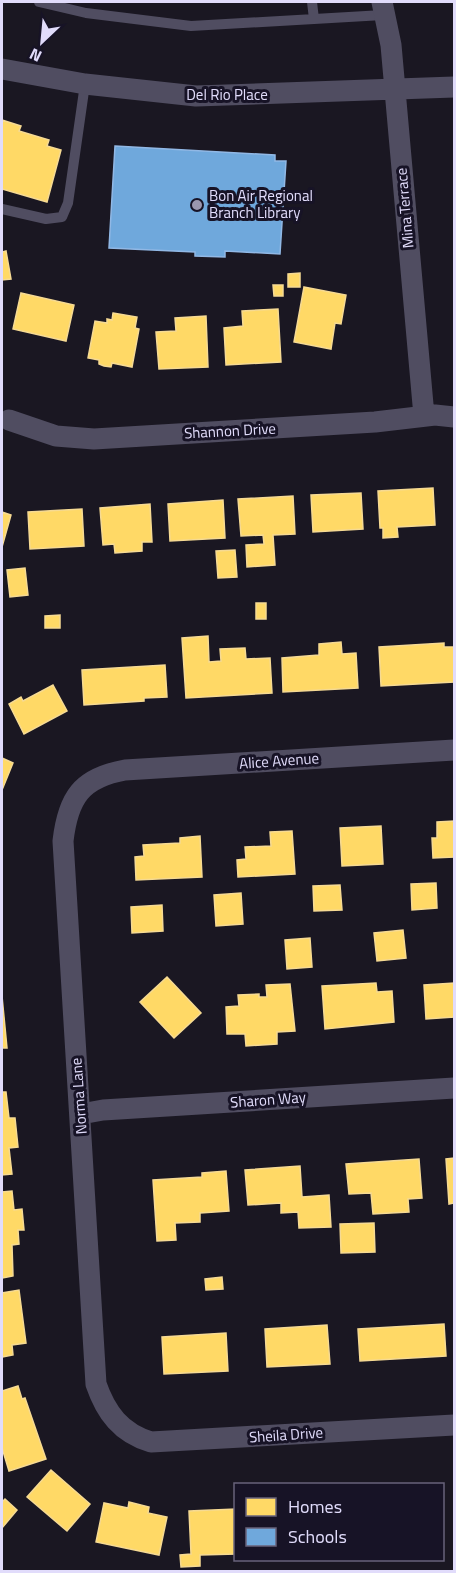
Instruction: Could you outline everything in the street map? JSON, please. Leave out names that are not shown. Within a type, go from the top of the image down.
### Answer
[{"type":"street","name":"Mina Terrace","points":[[382,8],[391,45],[424,416]]},
{"type":"street","name":"Del Rio Place","points":[[2,69],[85,84],[196,96],[454,87]]},
{"type":"street","name":"Shannon Drive","points":[[9,420],[56,436],[94,439],[375,422],[424,416],[454,417]]},
{"type":"street","name":"Alice Avenue","points":[[104,774],[125,770],[454,750]]},
{"type":"street","name":"Norma Lane","points":[[104,774],[87,784],[76,795],[66,814],[63,841],[96,1384],[112,1418],[121,1427]]},
{"type":"street","name":"Sharon Way","points":[[81,1114],[103,1110],[454,1088]]},
{"type":"street","name":"Sheila Drive","points":[[121,1427],[136,1437],[152,1442],[178,1442],[454,1425]]},
{"type":"lane","points":[[39,2],[86,13],[191,26],[314,19],[382,8]]},
{"type":"lane","points":[[312,2],[314,19]]},
{"type":"lane","points":[[2,209],[46,219],[62,217],[68,203],[85,84]]},
{"type":"building: Homes","points":[[2,120],[21,126],[19,131],[49,140],[47,146],[61,150],[47,202],[2,189]]},
{"type":"building: Homes","points":[[6,251],[11,279],[2,280],[2,252]]},
{"type":"building: Homes","points":[[300,273],[300,287],[288,287],[288,274]]},
{"type":"building: Homes","points":[[273,285],[283,285],[283,296],[274,296]]},
{"type":"building: Homes","points":[[304,287],[346,295],[341,324],[335,323],[331,349],[294,342]]},
{"type":"building: Homes","points":[[21,293],[74,305],[66,341],[13,329]]},
{"type":"building: Homes","points":[[278,309],[281,362],[226,365],[224,328],[243,326],[242,311]]},
{"type":"building: Homes","points":[[113,313],[137,317],[135,328],[139,329],[132,367],[112,363],[111,367],[104,366],[99,364],[99,360],[88,358],[95,321],[107,323],[107,319],[112,320]]},
{"type":"building: Homes","points":[[206,316],[208,367],[159,369],[156,332],[176,331],[175,318]]},
{"type":"building: Homes","points":[[433,488],[435,525],[397,527],[398,537],[383,538],[383,528],[380,528],[378,491]]},
{"type":"building: Homes","points":[[361,493],[363,529],[313,532],[311,495]]},
{"type":"building: Homes","points":[[293,496],[295,534],[273,535],[275,565],[247,567],[246,545],[264,544],[263,535],[241,536],[238,499]]},
{"type":"building: Homes","points":[[223,500],[225,538],[170,541],[168,504]]},
{"type":"building: Homes","points":[[150,504],[152,542],[142,542],[142,551],[115,553],[114,544],[103,545],[100,508]]},
{"type":"building: Homes","points":[[82,509],[84,546],[30,549],[28,512]]},
{"type":"building: Homes","points":[[2,512],[11,515],[2,547]]},
{"type":"building: Homes","points":[[235,550],[237,577],[218,578],[216,551]]},
{"type":"building: Homes","points":[[25,568],[28,595],[10,597],[7,570]]},
{"type":"building: Homes","points":[[256,603],[266,603],[266,619],[256,619]]},
{"type":"building: Homes","points":[[60,615],[60,628],[45,628],[45,616]]},
{"type":"building: Homes","points":[[208,636],[209,662],[221,661],[220,649],[245,648],[246,659],[270,658],[272,693],[186,698],[182,638]]},
{"type":"building: Homes","points":[[341,642],[342,654],[356,653],[358,688],[283,692],[282,658],[319,655],[319,644]]},
{"type":"building: Homes","points":[[444,643],[444,647],[454,647],[454,682],[381,686],[379,647]]},
{"type":"building: Homes","points":[[165,665],[167,697],[84,705],[82,670]]},
{"type":"building: Homes","points":[[53,685],[67,711],[24,734],[9,704],[21,697],[23,701]]},
{"type":"building: Homes","points":[[2,758],[13,763],[2,790]]},
{"type":"building: Homes","points":[[454,821],[454,857],[433,858],[432,838],[437,838],[437,822]]},
{"type":"building: Homes","points":[[381,826],[383,864],[342,866],[340,828]]},
{"type":"building: Homes","points":[[292,831],[295,874],[238,877],[237,860],[246,859],[245,847],[271,846],[270,832]]},
{"type":"building: Homes","points":[[200,836],[202,877],[136,880],[135,857],[144,856],[143,845],[180,843],[180,838]]},
{"type":"building: Homes","points":[[436,883],[437,908],[412,910],[411,884]]},
{"type":"building: Homes","points":[[340,885],[342,910],[314,911],[313,886]]},
{"type":"building: Homes","points":[[241,893],[243,924],[216,926],[214,895]]},
{"type":"building: Homes","points":[[162,905],[163,931],[132,933],[131,907]]},
{"type":"building: Homes","points":[[403,930],[406,958],[377,961],[374,933]]},
{"type":"building: Homes","points":[[310,938],[312,967],[287,969],[285,940]]},
{"type":"building: Homes","points":[[167,977],[201,1013],[174,1038],[140,1002]]},
{"type":"building: Homes","points":[[376,983],[377,992],[392,991],[394,1022],[325,1029],[322,986]]},
{"type":"building: Homes","points":[[454,983],[454,1017],[426,1019],[424,985]]},
{"type":"building: Homes","points":[[290,984],[295,1031],[277,1032],[277,1044],[246,1046],[245,1034],[227,1034],[226,1007],[239,1006],[238,995],[259,994],[259,997],[267,997],[266,985]]},
{"type":"building: Homes","points":[[2,996],[7,1048],[2,1048]]},
{"type":"building: Homes","points":[[2,1092],[6,1092],[9,1118],[15,1118],[18,1147],[9,1148],[12,1174],[2,1175]]},
{"type":"building: Homes","points":[[454,1158],[454,1203],[449,1204],[446,1159]]},
{"type":"building: Homes","points":[[419,1159],[422,1198],[408,1199],[409,1212],[373,1214],[371,1193],[349,1194],[346,1164]]},
{"type":"building: Homes","points":[[300,1166],[302,1197],[329,1195],[331,1227],[299,1228],[298,1212],[281,1213],[281,1203],[248,1205],[245,1170]]},
{"type":"building: Homes","points":[[226,1171],[229,1211],[200,1213],[200,1222],[175,1223],[176,1240],[157,1241],[153,1180],[202,1177],[202,1173]]},
{"type":"building: Homes","points":[[12,1191],[14,1210],[22,1209],[24,1230],[18,1230],[19,1244],[12,1245],[13,1276],[2,1278],[2,1192]]},
{"type":"building: Homes","points":[[374,1223],[375,1252],[341,1253],[340,1224]]},
{"type":"building: Homes","points":[[222,1277],[223,1289],[206,1290],[205,1279]]},
{"type":"building: Homes","points":[[19,1290],[26,1343],[12,1345],[13,1355],[2,1357],[2,1293]]},
{"type":"building: Homes","points":[[444,1324],[446,1356],[360,1361],[358,1329]]},
{"type":"building: Homes","points":[[327,1325],[330,1364],[267,1367],[265,1329]]},
{"type":"building: Homes","points":[[226,1333],[228,1371],[164,1374],[162,1337]]},
{"type":"building: Homes","points":[[18,1386],[22,1399],[25,1398],[46,1459],[9,1471],[2,1448],[2,1391]]},
{"type":"building: Homes","points":[[51,1470],[90,1504],[67,1531],[27,1497]]},
{"type":"building: Homes","points":[[5,1499],[17,1510],[2,1528],[2,1502]]},
{"type":"building: Homes","points":[[129,1502],[149,1507],[148,1513],[167,1517],[159,1555],[96,1542],[104,1503],[128,1508]]},
{"type":"building: Homes","points":[[234,1509],[234,1554],[200,1555],[200,1566],[181,1567],[180,1555],[191,1554],[189,1511]]},
{"type":"building: Schools","name":"Bon Air Regional Branch Library","points":[[115,146],[275,155],[275,161],[286,161],[280,254],[225,251],[225,257],[195,256],[195,252],[109,248]]},
{"type":"place","name":"Bon Air Regional Branch Library","points":[[197,205]]}]
